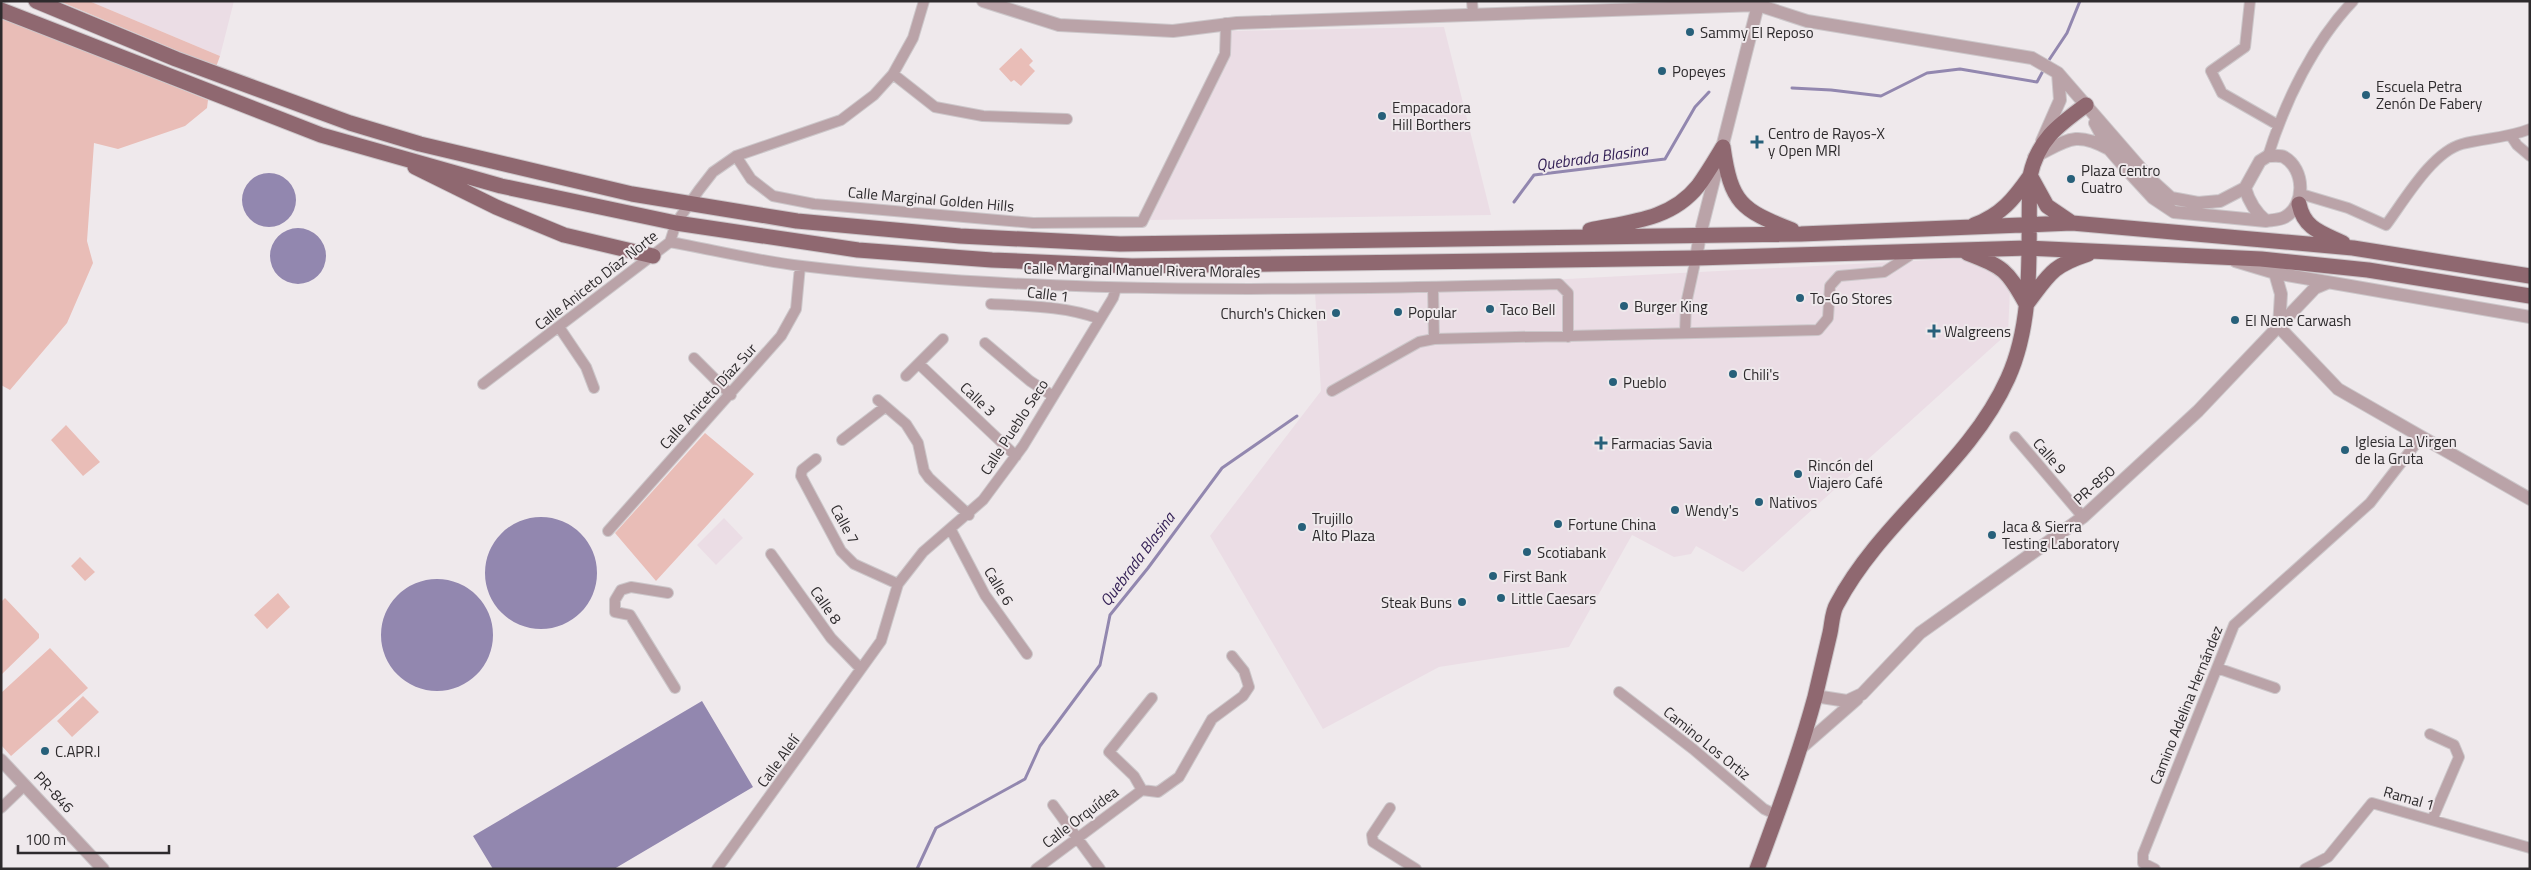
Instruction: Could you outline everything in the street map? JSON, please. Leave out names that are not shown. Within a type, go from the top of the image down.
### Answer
[{"type":"main road","points":[[36,1],[176,59],[350,123],[420,144],[632,194],[797,221],[960,236],[1120,244],[1801,234],[1964,229],[2072,223],[2353,248],[2530,276]]},
{"type":"main road","points":[[1,10],[321,135],[501,186],[676,223],[858,250],[992,260],[1132,266],[1696,258],[2028,248],[2261,259],[2368,270],[2530,296]]},
{"type":"main road","points":[[1757,869],[1801,748],[1836,606],[1861,564],[1884,535],[1959,454],[1987,418],[2009,376],[2019,346],[2026,305],[2030,176],[2034,157],[2050,134],[2086,105]]},
{"type":"main road","points":[[1557,238],[1646,220],[1668,211],[1698,187],[1723,147]]},
{"type":"main road","points":[[1723,147],[1727,178],[1741,202],[1757,215],[1801,234]]},
{"type":"main road","points":[[394,156],[432,177],[496,207],[564,235],[653,256]]},
{"type":"main road","points":[[2030,176],[2047,206],[2072,223]]},
{"type":"main road","points":[[1964,229],[2001,212],[2030,176]]},
{"type":"main road","points":[[2300,199],[2301,214],[2308,226],[2353,248]]},
{"type":"main road","points":[[1958,249],[2001,267],[2012,280],[2026,305]]},
{"type":"main road","points":[[2026,305],[2054,268],[2066,261],[2097,251]]},
{"type":"street","name":"Calle Aniceto Díaz Norte","points":[[483,384],[670,242],[676,223],[713,172],[736,156],[840,120],[874,95],[894,74],[913,38],[924,1]]},
{"type":"street","points":[[983,1],[1059,25],[1172,31],[1226,23],[1473,8],[1759,3],[1807,21],[2007,52],[2038,61],[2055,71],[2150,179],[2172,198],[2198,203],[2220,201],[2245,188],[2260,161],[2268,156],[2282,156],[2293,165],[2300,199]]},
{"type":"street","points":[[2250,1],[2245,47],[2211,71],[2222,93],[2278,125]]},
{"type":"street","points":[[2268,156],[2278,125],[2306,70],[2336,19],[2353,1]]},
{"type":"street","points":[[1685,333],[1686,304],[1700,235],[1759,3]]},
{"type":"street","name":"Calle Marginal Golden Hills","points":[[736,156],[751,178],[773,196],[814,204],[1032,223],[1142,222],[1224,54],[1226,23]]},
{"type":"street","points":[[2034,157],[2060,100],[2055,71]]},
{"type":"street","points":[[894,74],[935,107],[983,116],[1067,119]]},
{"type":"street","points":[[2086,105],[2109,149],[2153,198],[2174,212],[2266,221],[2284,218],[2300,199]]},
{"type":"street","points":[[2300,199],[2348,208],[2386,225],[2440,156],[2462,144],[2511,136],[2530,129]]},
{"type":"street","points":[[2511,136],[2517,145],[2530,156]]},
{"type":"street","points":[[2034,157],[2074,137],[2094,141],[2109,149]]},
{"type":"street","points":[[2245,188],[2248,200],[2257,214],[2266,221]]},
{"type":"street","name":"Calle Marginal Manuel Rivera Morales","points":[[670,242],[800,266],[954,281],[1116,288],[1433,287],[1559,284],[1568,293],[1568,337]]},
{"type":"street","points":[[1332,391],[1419,342],[1434,339],[1818,330],[1828,318],[1830,286],[1839,276],[1884,272],[1919,250]]},
{"type":"street","points":[[2217,257],[2275,273],[2530,317]]},
{"type":"street","name":"Calle Aniceto Díaz Sur","points":[[608,530],[781,336],[796,309],[800,266]]},
{"type":"street","points":[[2275,273],[2281,294],[2279,327],[2338,390],[2530,499]]},
{"type":"street","name":"PR-850","points":[[1801,748],[1862,694],[1920,633],[2083,517],[2198,411],[2315,288],[2327,282]]},
{"type":"street","points":[[1433,287],[1434,339]]},
{"type":"street","name":"Calle Pueblo Seco","points":[[861,669],[881,641],[898,584],[923,552],[969,515],[1016,456],[1113,298],[1116,288]]},
{"type":"street","name":"Calle 1","points":[[991,304],[1041,307],[1089,315],[1100,319]]},
{"type":"street","points":[[559,328],[586,367],[594,388]]},
{"type":"street","points":[[906,376],[943,339]]},
{"type":"street","points":[[985,343],[1030,382],[1053,396]]},
{"type":"street","points":[[694,358],[731,394]]},
{"type":"street","name":"Calle 3","points":[[919,364],[1016,456]]},
{"type":"street","points":[[842,440],[881,404],[906,424],[918,443],[924,471],[929,478],[969,515]]},
{"type":"street","name":"Camino Adelina Hernández","points":[[2154,869],[2143,863],[2143,854],[2234,625],[2370,502],[2421,437]]},
{"type":"street","name":"Calle 9","points":[[2015,438],[2083,517]]},
{"type":"street","name":"Calle 7","points":[[816,459],[802,470],[801,476],[841,551],[854,564],[898,584]]},
{"type":"street","name":"Calle 6","points":[[951,530],[985,595],[1027,654]]},
{"type":"street","name":"Calle 8","points":[[771,554],[831,638],[861,669]]},
{"type":"street","points":[[668,593],[631,587],[621,590],[615,600],[615,612],[630,615],[675,688]]},
{"type":"street","points":[[1152,698],[1110,752],[1134,776],[1142,790],[1158,792],[1179,778],[1212,719],[1243,696],[1249,686],[1244,671],[1232,656]]},
{"type":"street","points":[[2217,668],[2275,688]]},
{"type":"street","name":"Calle Alelí","points":[[717,869],[861,669]]},
{"type":"street","name":"Camino Los Ortiz","points":[[1619,692],[1692,748],[1764,809],[1777,815]]},
{"type":"street","points":[[1815,696],[1847,701],[1862,694]]},
{"type":"street","points":[[2430,734],[2454,745],[2459,756],[2432,820]]},
{"type":"street","name":"PR-846","points":[[1,760],[103,869]]},
{"type":"street","points":[[1,808],[25,785]]},
{"type":"street","name":"Calle Orquídea","points":[[1036,869],[1142,790]]},
{"type":"street","name":"Ramal 1","points":[[2305,869],[2328,857],[2372,803],[2530,848]]},
{"type":"street","points":[[1053,805],[1100,869]]},
{"type":"street","points":[[1390,808],[1372,835],[1373,842],[1416,869]]},
{"type":"shaded area","points":[[59,1],[89,1],[220,56],[216,67]]},
{"type":"shaded area","points":[[89,1],[234,1],[220,56]]},
{"type":"shaded area","points":[[1,17],[208,100],[207,108],[185,126],[118,149],[94,143],[87,241],[93,263],[67,323],[10,390],[1,385]]},
{"type":"shaded area","points":[[1444,27],[1491,215],[1148,220],[1228,54],[1232,31]]},
{"type":"shaded area","points":[[1021,48],[1033,61],[1029,65],[1035,71],[1021,86],[1014,80],[1011,82],[999,69]]},
{"type":"shaded area","points":[[264,173],[274,173],[284,177],[292,185],[296,200],[292,215],[284,223],[274,227],[264,227],[254,223],[246,215],[242,205],[242,195],[246,185],[254,177]]},
{"type":"shaded area","points":[[292,228],[304,228],[314,232],[322,240],[326,256],[322,272],[314,280],[304,284],[292,284],[282,280],[274,272],[270,262],[270,250],[274,240],[282,232]]},
{"type":"shaded area","name":"Trujillo Alto Plaza","points":[[1969,258],[1994,269],[2010,289],[2008,333],[1743,572],[1696,546],[1691,554],[1674,557],[1632,535],[1569,647],[1439,667],[1323,729],[1210,536],[1321,391],[1315,292]]},
{"type":"shaded area","points":[[66,425],[100,462],[83,476],[51,440]]},
{"type":"shaded area","points":[[705,433],[754,474],[656,581],[615,533]]},
{"type":"shaded area","points":[[541,517],[563,521],[581,533],[593,551],[597,573],[593,595],[581,613],[563,625],[541,629],[519,625],[501,613],[489,595],[485,573],[489,551],[501,533],[519,521]]},
{"type":"shaded area","points":[[724,518],[743,538],[716,565],[697,545]]},
{"type":"shaded area","points":[[80,557],[95,572],[85,581],[71,566]]},
{"type":"shaded area","points":[[437,579],[459,583],[477,595],[489,613],[493,635],[489,657],[477,675],[459,687],[437,691],[415,687],[397,675],[385,657],[381,635],[385,613],[397,595],[415,583]]},
{"type":"shaded area","points":[[278,593],[290,607],[267,629],[254,615]]},
{"type":"shaded area","points":[[5,598],[39,634],[39,638],[1,675],[1,602]]},
{"type":"shaded area","points":[[50,648],[88,688],[11,756],[1,745],[1,693]]},
{"type":"shaded area","points":[[83,696],[99,712],[72,737],[57,721]]},
{"type":"shaded area","points":[[702,701],[753,787],[614,869],[493,869],[473,836]]},
{"type":"waterway","name":"Quebrada Blasina","points":[[2047,63],[2067,33],[2080,1]]},
{"type":"waterway","name":"Quebrada Blasina","points":[[1792,88],[1881,96],[1927,73],[1960,69],[2037,82],[2044,69]]},
{"type":"waterway","name":"Quebrada Blasina","points":[[1514,202],[1534,175],[1665,159],[1695,107],[1709,92]]},
{"type":"waterway","name":"Quebrada Blasina","points":[[917,869],[936,828],[1025,779],[1040,746],[1100,665],[1110,615],[1148,568],[1222,468],[1297,416]]},
{"type":"place","name":"Sammy El Reposo","points":[[1690,32]]},
{"type":"place","name":"Popeyes","points":[[1662,71]]},
{"type":"place","name":"Escuela Petra Zenón De Fabery","points":[[2366,95]]},
{"type":"place","name":"Empacadora Hill Borthers","points":[[1382,116]]},
{"type":"place","name":"Centro de Rayos-X y Open MRI","points":[[1757,142]]},
{"type":"place","name":"Plaza Centro Cuatro","points":[[2071,179]]},
{"type":"place","name":"To-Go Stores","points":[[1800,298]]},
{"type":"place","name":"Burger King","points":[[1624,306]]},
{"type":"place","name":"Taco Bell","points":[[1490,309]]},
{"type":"place","name":"Popular","points":[[1398,312]]},
{"type":"place","name":"Church's Chicken","points":[[1336,313]]},
{"type":"place","name":"El Nene Carwash","points":[[2235,320]]},
{"type":"place","name":"Walgreens","points":[[1934,331]]},
{"type":"place","name":"Chili's","points":[[1733,374]]},
{"type":"place","name":"Pueblo","points":[[1613,382]]},
{"type":"place","name":"Farmacias Savia","points":[[1601,443]]},
{"type":"place","name":"Iglesia La Virgen de la Gruta","points":[[2345,450]]},
{"type":"place","name":"Rincón del Viajero Café","points":[[1798,474]]},
{"type":"place","name":"Nativos","points":[[1759,502]]},
{"type":"place","name":"Wendy's","points":[[1675,510]]},
{"type":"place","name":"Fortune China","points":[[1558,524]]},
{"type":"place","name":"Trujillo Alto Plaza","points":[[1302,527]]},
{"type":"place","name":"Jaca & Sierra Testing Laboratory","points":[[1992,535]]},
{"type":"place","name":"Scotiabank","points":[[1527,552]]},
{"type":"place","name":"First Bank","points":[[1493,576]]},
{"type":"place","name":"Little Caesars","points":[[1501,598]]},
{"type":"place","name":"Steak Buns","points":[[1462,602]]},
{"type":"place","name":"C.APR.I","points":[[45,751]]}]
